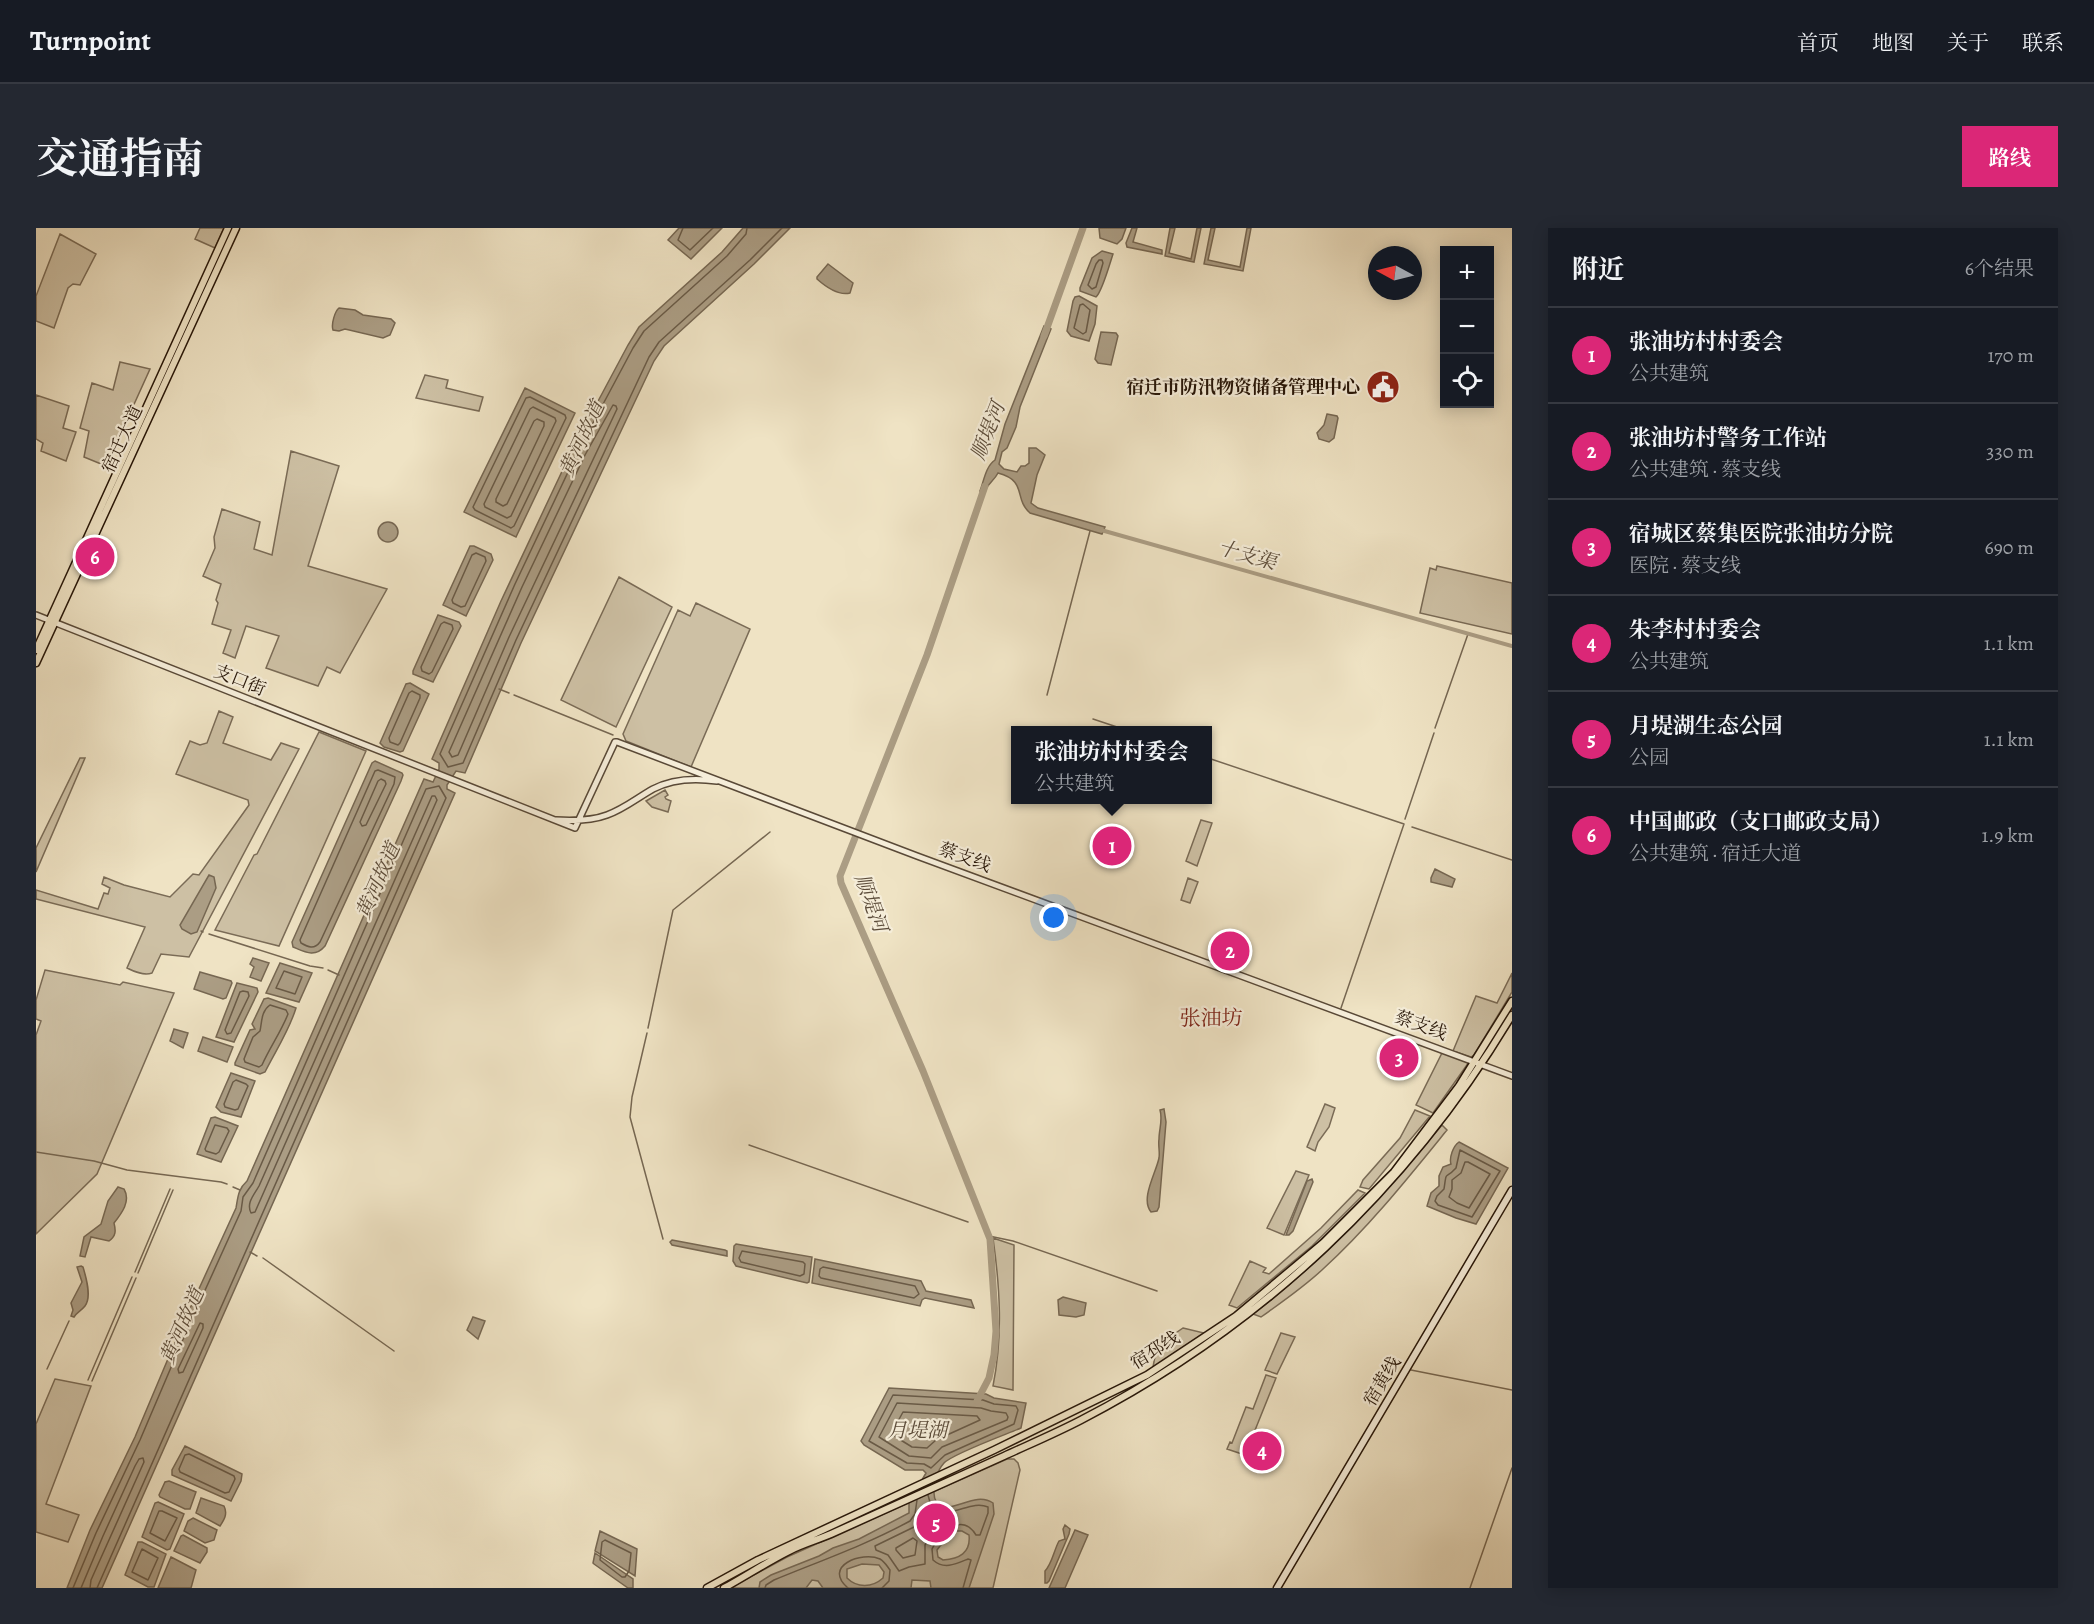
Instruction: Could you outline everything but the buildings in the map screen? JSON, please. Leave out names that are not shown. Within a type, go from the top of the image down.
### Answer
[{"type":"main road","name":"宿迁大道","points":[[36,663],[52,621],[228,228]]},
{"type":"main road","name":"宿迁大道","points":[[36,650],[52,621],[236,228]]},
{"type":"main road","name":"宿邳线","points":[[724,1588],[788,1551],[1080,1421],[1193,1354],[1247,1315],[1313,1261],[1403,1168],[1432,1132],[1478,1062],[1512,1001]]},
{"type":"main road","name":"宿邳线","points":[[708,1588],[758,1560],[943,1475],[1147,1375],[1236,1316],[1323,1243],[1394,1172],[1512,1015]]},
{"type":"main road","name":"宿黄线","points":[[1276,1588],[1512,1190]]},
{"type":"street","name":"支口街","points":[[36,615],[545,818],[575,828],[578,820]]},
{"type":"street","name":"蔡支线","points":[[578,820],[615,742],[1512,1076]]},
{"type":"street","points":[[578,820],[607,815],[654,789],[671,783],[698,780],[730,784]]},
{"type":"shaded area","points":[[200,228],[224,228],[215,248],[195,239]]},
{"type":"shaded area","points":[[60,234],[96,254],[80,285],[73,284],[68,288],[54,328],[36,321],[36,296]]},
{"type":"shaded area","points":[[120,362],[150,369],[106,466],[84,457],[89,431],[80,428],[92,383],[113,390]]},
{"type":"shaded area","points":[[425,375],[448,380],[446,388],[483,397],[479,411],[416,398]]},
{"type":"shaded area","points":[[36,395],[69,406],[63,428],[76,432],[66,461],[41,451],[43,443],[36,439]]},
{"type":"shaded area","points":[[291,451],[339,466],[308,566],[387,589],[340,673],[327,667],[318,686],[266,668],[279,636],[246,626],[235,658],[223,653],[231,630],[212,624],[221,584],[203,576],[215,548],[214,537],[222,509],[260,522],[254,549],[272,555]]},
{"type":"shaded area","points":[[1437,566],[1512,583],[1512,634],[1420,613],[1430,568],[1436,570]]},
{"type":"shaded area","points":[[619,577],[672,607],[616,727],[561,700]]},
{"type":"shaded area","points":[[696,603],[750,629],[691,767],[626,741],[623,734],[678,610],[690,616]]},
{"type":"shaded area","points":[[219,711],[233,717],[223,743],[271,760],[281,743],[299,749],[189,957],[161,954],[152,973],[140,973],[127,968],[145,927],[36,899],[36,890],[98,909],[104,893],[108,894],[110,888],[102,884],[104,877],[124,885],[170,897],[193,874],[199,875],[249,805],[248,800],[176,774],[190,741],[200,745],[207,743]]},
{"type":"shaded area","points":[[319,732],[366,751],[279,946],[215,930],[254,855],[257,854]]},
{"type":"shaded area","points":[[80,758],[85,758],[36,872],[36,848]]},
{"type":"shaded area","points":[[665,790],[668,795],[666,799],[671,801],[668,812],[652,807],[646,801]]},
{"type":"shaded area","points":[[1201,820],[1212,823],[1197,866],[1186,861]]},
{"type":"shaded area","points":[[1188,878],[1198,882],[1190,903],[1181,900]]},
{"type":"shaded area","points":[[45,970],[120,985],[123,982],[174,993],[97,1174],[36,1234],[36,1035],[41,1021],[36,1019],[36,1000]]},
{"type":"shaded area","points":[[1512,973],[1512,992],[1474,1055],[1471,1057],[1453,1051],[1476,996],[1497,1003]]},
{"type":"shaded area","points":[[1443,1051],[1469,1062],[1433,1113],[1416,1105]]},
{"type":"shaded area","points":[[1325,1104],[1335,1108],[1329,1127],[1318,1142],[1315,1151],[1307,1147]]},
{"type":"shaded area","points":[[1415,1110],[1430,1116],[1369,1189],[1360,1187],[1363,1180],[1400,1138]]},
{"type":"shaded area","points":[[1442,1125],[1447,1130],[1388,1202],[1340,1253],[1308,1282],[1261,1317],[1253,1314],[1304,1272],[1352,1226]]},
{"type":"shaded area","points":[[1296,1171],[1309,1175],[1284,1235],[1267,1228]]},
{"type":"shaded area","points":[[1358,1190],[1365,1193],[1312,1246],[1237,1308],[1229,1305],[1250,1261],[1266,1268],[1263,1272],[1269,1274],[1321,1228]]},
{"type":"shaded area","points":[[993,1238],[1014,1245],[1013,1390],[993,1386],[998,1349],[999,1312]]},
{"type":"shaded area","points":[[1183,1328],[1204,1333],[1153,1367],[1157,1346]]},
{"type":"shaded area","points":[[1281,1333],[1295,1337],[1277,1374],[1265,1370]]},
{"type":"shaded area","points":[[1266,1375],[1276,1378],[1245,1455],[1227,1449],[1230,1442],[1232,1443],[1246,1407],[1253,1409]]},
{"type":"shaded area","points":[[55,1379],[91,1386],[46,1504],[79,1515],[68,1542],[36,1532],[36,1424]]},
{"type":"shaded area","points":[[1007,1459],[1014,1459],[1020,1470],[993,1588],[730,1588],[787,1557]]},
{"type":"water","points":[[679,228],[722,228],[691,259],[668,240]]},
{"type":"water","name":"黄河故道","points":[[743,228],[790,228],[664,346],[654,361],[521,643],[465,773],[456,771],[447,785],[447,789],[455,793],[102,1588],[67,1588],[90,1530],[135,1437],[181,1328],[236,1208],[240,1190],[247,1181],[424,779],[433,782],[439,769],[439,763],[432,759],[501,601],[573,448],[639,327],[722,252]]},
{"type":"water","points":[[1099,228],[1126,228],[1122,239],[1117,244],[1100,238]]},
{"type":"water","points":[[1132,228],[1137,228],[1133,242],[1162,250],[1162,254],[1127,247],[1126,243]]},
{"type":"water","points":[[1170,228],[1175,228],[1169,253],[1191,259],[1197,228],[1201,228],[1194,262],[1165,256]]},
{"type":"water","points":[[1211,228],[1215,228],[1208,260],[1240,267],[1247,228],[1251,228],[1243,271],[1204,264]]},
{"type":"water","points":[[1102,251],[1113,254],[1096,297],[1080,291],[1080,288],[1092,258]]},
{"type":"water","points":[[828,264],[853,283],[850,293],[837,292],[817,279]]},
{"type":"water","points":[[1079,296],[1097,306],[1095,324],[1089,341],[1071,336],[1067,331],[1073,301]]},
{"type":"water","points":[[339,308],[355,310],[363,315],[391,319],[395,323],[390,335],[383,338],[345,329],[333,330],[334,318]]},
{"type":"water","points":[[1044,326],[1051,329],[1020,407],[1016,427],[1007,448],[1002,452],[999,464],[1004,469],[1017,472],[1021,466],[1029,463],[1029,448],[1036,448],[1045,455],[1037,475],[1031,503],[1038,508],[1105,527],[1102,534],[1030,513],[1022,502],[1017,485],[1007,476],[998,473],[984,492],[980,491],[987,470],[995,460],[1005,424]]},
{"type":"water","points":[[1101,332],[1116,333],[1118,336],[1111,365],[1098,363],[1095,359]]},
{"type":"water","points":[[525,388],[575,413],[516,537],[464,512]]},
{"type":"water","points":[[1327,414],[1338,418],[1334,438],[1329,442],[1319,439],[1317,433],[1324,425]]},
{"type":"water","points":[[388,522],[395,525],[398,532],[395,539],[388,542],[381,539],[378,532],[381,525]]},
{"type":"water","points":[[470,546],[491,554],[493,560],[466,616],[443,605]]},
{"type":"water","points":[[438,615],[459,622],[461,626],[433,682],[413,674],[413,671]]},
{"type":"water","points":[[410,683],[429,694],[403,751],[400,752],[384,747],[380,743],[406,684]]},
{"type":"water","points":[[375,761],[402,773],[401,781],[325,946],[314,953],[302,951],[293,947],[292,942],[372,763]]},
{"type":"water","points":[[1435,869],[1455,879],[1452,887],[1431,882]]},
{"type":"water","points":[[209,875],[214,877],[216,888],[197,932],[191,934],[182,929],[180,925]]},
{"type":"water","points":[[253,958],[269,963],[261,981],[250,977],[254,967],[250,964]]},
{"type":"water","points":[[280,963],[312,973],[299,1002],[266,993]]},
{"type":"water","points":[[200,972],[231,981],[226,998],[194,989]]},
{"type":"water","points":[[237,983],[257,988],[258,992],[234,1042],[216,1037]]},
{"type":"water","points":[[268,998],[296,1008],[286,1033],[265,1072],[260,1074],[235,1065],[235,1063],[250,1030],[255,1029],[252,1024],[264,999]]},
{"type":"water","points":[[174,1029],[188,1033],[183,1048],[170,1041]]},
{"type":"water","points":[[203,1037],[233,1047],[227,1062],[198,1051]]},
{"type":"water","points":[[231,1073],[255,1081],[241,1117],[221,1112],[216,1107]]},
{"type":"water","points":[[1164,1109],[1166,1122],[1159,1207],[1157,1211],[1151,1212],[1147,1200],[1159,1158],[1160,1110]]},
{"type":"water","points":[[215,1117],[238,1126],[221,1162],[197,1154],[211,1118]]},
{"type":"water","points":[[1459,1142],[1508,1168],[1476,1224],[1427,1206],[1431,1193],[1439,1186],[1439,1176],[1443,1167],[1451,1164],[1452,1152]]},
{"type":"water","points":[[1312,1179],[1313,1182],[1293,1231],[1286,1235],[1307,1181]]},
{"type":"water","points":[[118,1187],[124,1189],[127,1198],[123,1211],[114,1223],[114,1235],[109,1241],[91,1237],[85,1257],[80,1256],[84,1237],[101,1224],[108,1201]]},
{"type":"water","points":[[672,1240],[725,1250],[727,1256],[672,1245],[670,1242]]},
{"type":"water","points":[[736,1244],[812,1257],[809,1282],[736,1266],[733,1261]]},
{"type":"water","points":[[815,1259],[921,1281],[926,1291],[971,1300],[974,1308],[925,1298],[920,1306],[812,1283]]},
{"type":"water","points":[[81,1266],[87,1281],[88,1298],[85,1306],[74,1317],[71,1316],[73,1310],[71,1303],[82,1282],[77,1267]]},
{"type":"water","points":[[1063,1297],[1086,1303],[1084,1315],[1076,1317],[1059,1315],[1058,1300]]},
{"type":"water","points":[[473,1317],[485,1321],[478,1339],[467,1330]]},
{"type":"water","name":"月堤湖","points":[[889,1388],[986,1394],[994,1398],[1026,1403],[1021,1428],[949,1459],[941,1466],[936,1477],[934,1493],[936,1502],[944,1507],[981,1499],[993,1503],[994,1514],[969,1588],[931,1588],[930,1581],[912,1580],[911,1588],[823,1588],[818,1581],[812,1580],[806,1588],[759,1588],[760,1582],[771,1575],[859,1539],[909,1513],[909,1502],[926,1473],[923,1470],[905,1470],[861,1441]],"holes":[[[956,1531],[969,1535],[966,1551],[954,1558],[943,1560],[938,1557],[937,1550],[949,1534]],[[862,1564],[879,1565],[884,1572],[883,1578],[874,1584],[865,1586],[855,1584],[847,1578],[847,1569]]]},
{"type":"water","points":[[185,1446],[242,1474],[231,1501],[172,1475],[172,1470]]},
{"type":"water","points":[[169,1481],[196,1492],[190,1509],[185,1509],[160,1497],[165,1482]]},
{"type":"water","points":[[201,1498],[224,1506],[226,1514],[220,1526],[196,1513]]},
{"type":"water","points":[[158,1502],[184,1514],[170,1549],[167,1550],[142,1537],[155,1503]]},
{"type":"water","points":[[193,1518],[217,1530],[214,1540],[205,1543],[184,1531],[188,1521]]},
{"type":"water","points":[[1065,1525],[1070,1529],[1069,1534],[1049,1581],[1045,1583],[1045,1571],[1059,1541],[1065,1539],[1063,1529]]},
{"type":"water","points":[[1075,1530],[1088,1535],[1065,1588],[1049,1588]]},
{"type":"water","points":[[600,1531],[637,1549],[635,1576],[595,1551]]},
{"type":"water","points":[[183,1535],[207,1548],[200,1563],[174,1551]]},
{"type":"water","points":[[138,1542],[166,1554],[154,1587],[148,1587],[125,1575]]},
{"type":"water","points":[[595,1553],[633,1579],[633,1588],[628,1588],[594,1564]]},
{"type":"water","points":[[171,1557],[196,1570],[191,1588],[158,1588]]},
{"type":"waterway","name":"顺堤河","points":[[1044,336],[1083,228]]},
{"type":"waterway","name":"顺堤河","points":[[977,1401],[989,1378],[996,1331],[990,1239],[923,1071],[841,883],[840,876],[927,655],[985,486]]},
{"type":"waterway","name":"十支渠","points":[[1101,530],[1512,646]]},
{"type":"waterway","points":[[1047,695],[1090,531]]},
{"type":"waterway","points":[[1435,728],[1468,634]]},
{"type":"waterway","points":[[499,689],[509,693]]},
{"type":"waterway","points":[[514,695],[613,735]]},
{"type":"waterway","points":[[1093,719],[1114,726]]},
{"type":"waterway","points":[[1405,819],[1434,733]]},
{"type":"waterway","points":[[1212,759],[1404,824],[1341,1008]]},
{"type":"waterway","points":[[1412,827],[1512,860]]},
{"type":"waterway","points":[[648,1028],[673,910],[770,832]]},
{"type":"waterway","points":[[209,934],[323,968]]},
{"type":"waterway","points":[[328,970],[339,975]]},
{"type":"waterway","points":[[647,1033],[632,1097],[630,1117],[663,1239]]},
{"type":"waterway","points":[[749,1145],[968,1222]]},
{"type":"waterway","points":[[36,1152],[94,1161],[127,1170],[227,1184]]},
{"type":"waterway","points":[[233,1187],[240,1190]]},
{"type":"waterway","points":[[135,1272],[170,1189]]},
{"type":"waterway","points":[[138,1273],[173,1190]]},
{"type":"waterway","points":[[989,1236],[1013,1241],[1157,1291]]},
{"type":"waterway","points":[[250,1252],[257,1256]]},
{"type":"waterway","points":[[263,1258],[394,1351]]},
{"type":"waterway","points":[[88,1380],[132,1277]]},
{"type":"waterway","points":[[92,1381],[136,1278]]},
{"type":"waterway","points":[[47,1369],[69,1321]]},
{"type":"waterway","points":[[1411,1370],[1512,1390]]},
{"type":"waterway","points":[[1470,1588],[1512,1468]]},
{"type":"place","name":"宿迁市防汛物资储备管理中心","points":[[1383,387]]},
{"type":"place","name":"中国邮政（支口邮政支局）","points":[[95,557]]},
{"type":"place","name":"张油坊村村委会","points":[[1112,846]]},
{"type":"place","name":"张油坊村警务工作站","points":[[1230,951]]},
{"type":"place","name":"宿城区蔡集医院张油坊分院","points":[[1399,1058]]},
{"type":"place","name":"朱李村村委会","points":[[1262,1451]]},
{"type":"place","name":"月堤湖生态公园","points":[[936,1523]]},
{"type":"district","name":"张油坊","points":[[1211,1018]]}]
